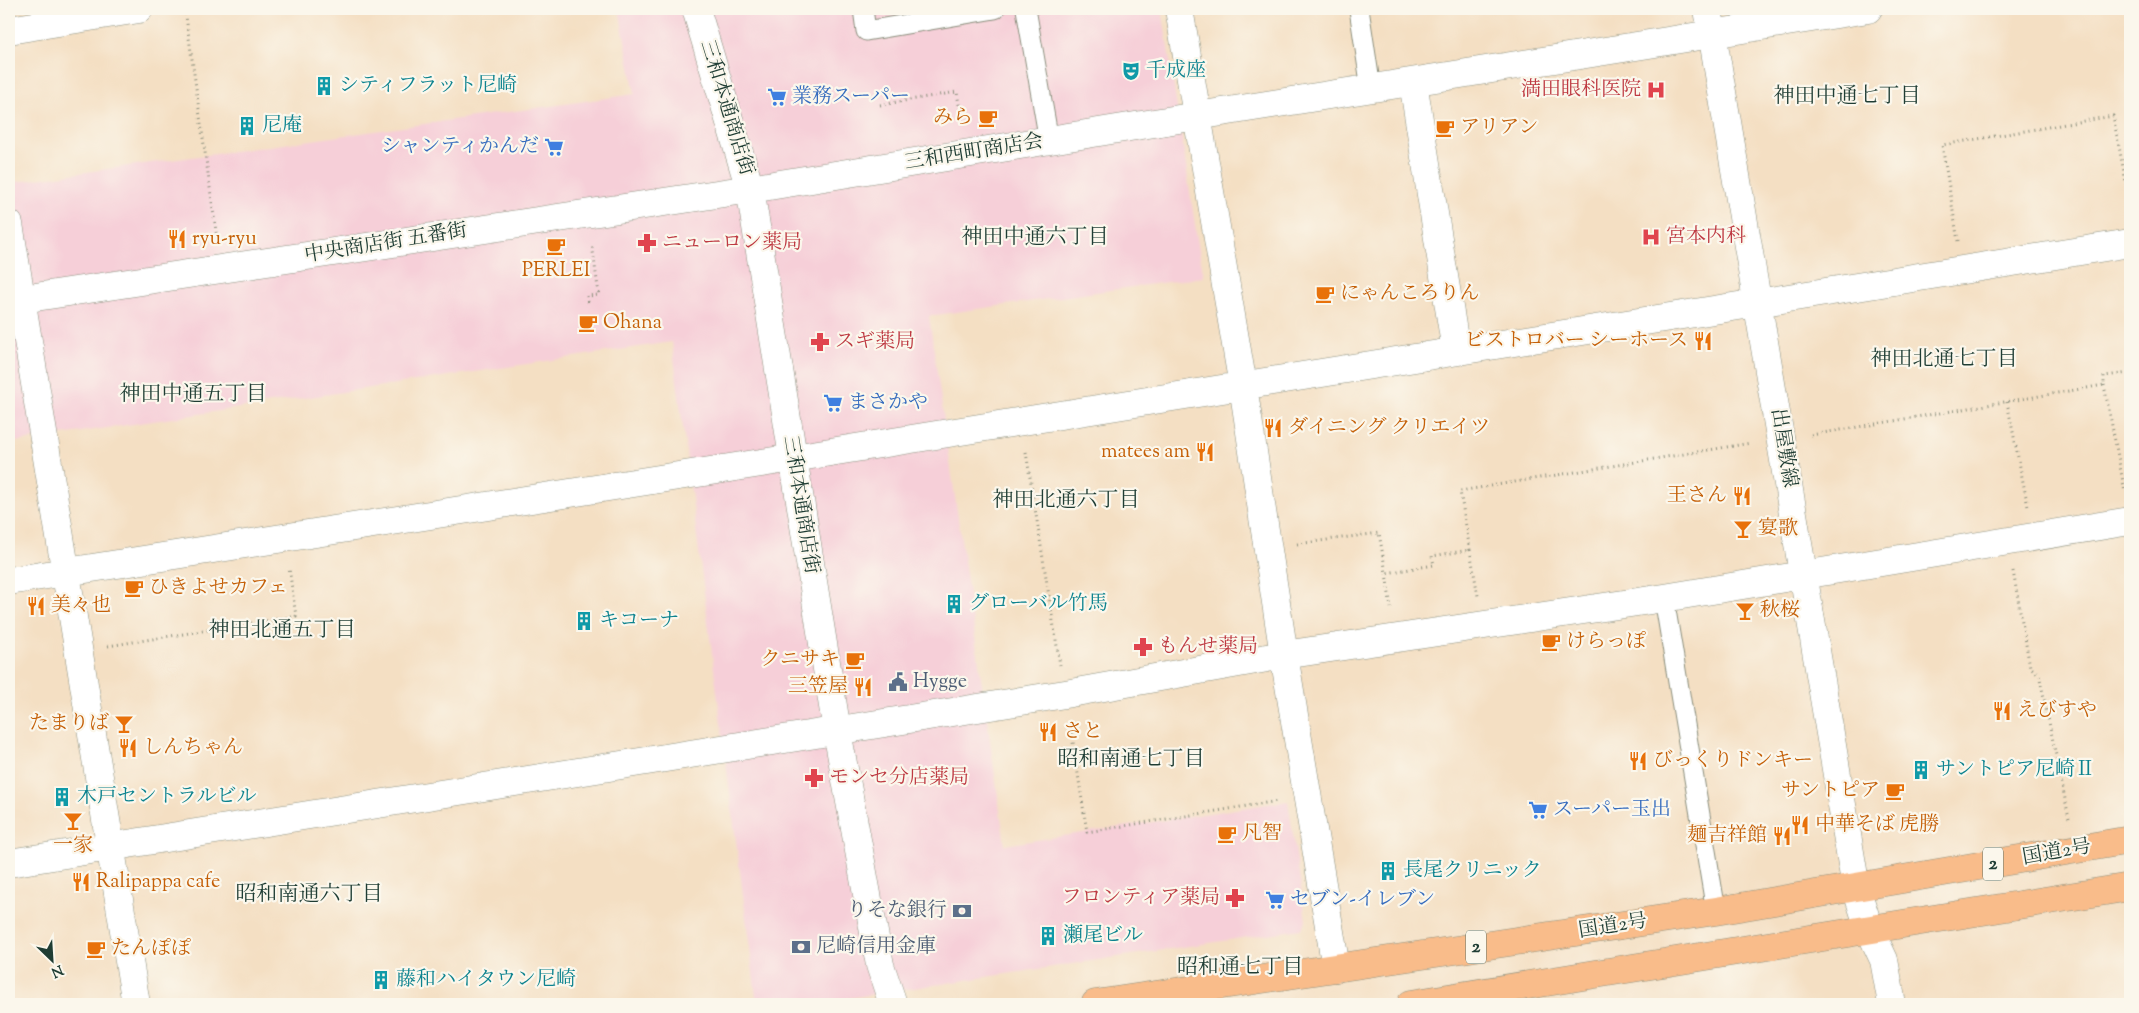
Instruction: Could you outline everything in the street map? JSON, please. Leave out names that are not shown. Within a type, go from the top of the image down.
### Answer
[{"type":"highway","name":"国道2号","points":[[1095,1004],[1716,911],[2130,840]]},
{"type":"highway","name":"2","points":[[1411,1004],[2130,887]]},
{"type":"street","points":[[9,30],[138,9]]},
{"type":"street","name":"三和本通商店街","points":[[696,9],[750,189],[837,731],[880,965],[893,1004]]},
{"type":"street","points":[[1179,9],[1243,386],[1284,655],[1336,968]]},
{"type":"street","name":"三和西町商店会","points":[[750,189],[1413,82],[1710,22],[1868,9]]},
{"type":"street","name":"出屋敷線","points":[[1710,22],[1759,303],[1856,888],[1869,928],[1884,960],[1892,1004]]},
{"type":"street","points":[[1413,82],[1456,351]]},
{"type":"street","name":"中央商店街 五番街","points":[[15,300],[750,189]]},
{"type":"street","points":[[9,224],[15,300],[66,572],[136,1004]]},
{"type":"street","points":[[9,581],[793,458],[2130,243]]},
{"type":"street","points":[[9,863],[1101,688],[1284,655],[1804,575],[2021,539],[2128,512]]},
{"type":"lane","points":[[863,9],[866,31],[995,9]]},
{"type":"lane","points":[[1026,9],[1049,141]]},
{"type":"lane","points":[[1359,9],[1371,89]]},
{"type":"lane","points":[[1664,598],[1716,911]]},
{"type":"path","points":[[185,9],[222,269]]},
{"type":"path","points":[[880,105],[957,92],[968,154]]},
{"type":"path","points":[[1963,270],[1942,146],[2113,116],[2130,203]]},
{"type":"path","points":[[588,214],[599,294],[587,296],[588,302]]},
{"type":"path","points":[[2128,512],[2104,385],[2104,376],[2130,373]]},
{"type":"path","points":[[1810,435],[2104,385]]},
{"type":"path","points":[[2007,402],[2021,539],[2030,667],[2039,674],[2069,818]]},
{"type":"path","points":[[1483,624],[1460,491],[1752,443]]},
{"type":"path","points":[[1268,547],[1379,533],[1386,574],[1434,565],[1432,556],[1470,550]]},
{"type":"path","points":[[79,651],[296,616],[284,538]]},
{"type":"shaded area","points":[[619,9],[942,9],[945,23],[1036,9],[1162,9],[1203,277],[929,316],[1005,845],[1288,801],[1306,921],[1301,929],[810,1004],[757,1004],[672,342],[9,443],[9,183],[635,94]]},
{"type":"place","name":"千成座","points":[[1131,71]]},
{"type":"place","name":"シティフラット尼崎","points":[[324,86]]},
{"type":"place","name":"満田眼科医院","points":[[1656,90]]},
{"type":"place","name":"業務スーパー","points":[[777,97]]},
{"type":"place","name":"みら","points":[[988,118]]},
{"type":"place","name":"尼庵","points":[[247,126]]},
{"type":"place","name":"アリアン","points":[[1445,128]]},
{"type":"place","name":"シャンティかんだ","points":[[554,147]]},
{"type":"place","name":"宮本内科","points":[[1651,237]]},
{"type":"place","name":"ryu-ryu","points":[[177,239]]},
{"type":"place","name":"ニューロン薬局","points":[[647,243]]},
{"type":"place","name":"PERLEI","points":[[556,246]]},
{"type":"place","name":"にゃんころりん","points":[[1325,294]]},
{"type":"place","name":"Ohana","points":[[588,323]]},
{"type":"place","name":"ビストロバー シーホース","points":[[1703,341]]},
{"type":"place","name":"スギ薬局","points":[[820,342]]},
{"type":"place","name":"まさかや","points":[[833,403]]},
{"type":"place","name":"ダイニング クリエイツ","points":[[1273,428]]},
{"type":"place","name":"matees am","points":[[1205,452]]},
{"type":"place","name":"王さん","points":[[1742,496]]},
{"type":"place","name":"宴歌","points":[[1743,529]]},
{"type":"place","name":"ひきよせカフェ","points":[[134,588]]},
{"type":"place","name":"グローバル竹馬","points":[[954,604]]},
{"type":"place","name":"美々也","points":[[36,606]]},
{"type":"place","name":"秋桜","points":[[1745,611]]},
{"type":"place","name":"キコーナ","points":[[584,621]]},
{"type":"place","name":"けらっぽ","points":[[1551,642]]},
{"type":"place","name":"もんせ薬局","points":[[1143,647]]},
{"type":"place","name":"クニサキ","points":[[855,660]]},
{"type":"place","name":"Hygge","points":[[898,682]]},
{"type":"place","name":"三笠屋","points":[[863,687]]},
{"type":"place","name":"えびすや","points":[[2002,711]]},
{"type":"place","name":"たまりば","points":[[124,724]]},
{"type":"place","name":"さと","points":[[1048,732]]},
{"type":"place","name":"しんちゃん","points":[[128,748]]},
{"type":"place","name":"びっくりドンキー","points":[[1638,761]]},
{"type":"place","name":"サントピア尼崎Ⅱ","points":[[1921,770]]},
{"type":"place","name":"モンセ分店薬局","points":[[814,778]]},
{"type":"place","name":"サントピア","points":[[1895,791]]},
{"type":"place","name":"木戸セントラルビル","points":[[62,797]]},
{"type":"place","name":"スーパー玉出","points":[[1538,810]]},
{"type":"place","name":"一家","points":[[73,821]]},
{"type":"place","name":"中華そば 虎勝","points":[[1800,825]]},
{"type":"place","name":"凡智","points":[[1227,834]]},
{"type":"place","name":"麺吉祥館","points":[[1782,836]]},
{"type":"place","name":"長尾クリニック","points":[[1388,871]]},
{"type":"place","name":"Ralipappa cafe","points":[[81,882]]},
{"type":"place","name":"フロンティア薬局","points":[[1235,898]]},
{"type":"place","name":"セブン-イレブン","points":[[1275,900]]},
{"type":"place","name":"りそな銀行","points":[[962,911]]},
{"type":"place","name":"瀬尾ビル","points":[[1048,936]]},
{"type":"place","name":"尼崎信用金庫","points":[[801,947]]},
{"type":"place","name":"たんぽぽ","points":[[96,949]]},
{"type":"place","name":"藤和ハイタウン尼崎","points":[[381,980]]},
{"type":"district","name":"神田中通七丁目","points":[[1847,97]]},
{"type":"district","name":"神田中通六丁目","points":[[1035,238]]},
{"type":"district","name":"神田北通七丁目","points":[[1944,360]]},
{"type":"district","name":"神田中通五丁目","points":[[193,395]]},
{"type":"district","name":"神田北通六丁目","points":[[1066,501]]},
{"type":"district","name":"神田北通五丁目","points":[[282,631]]},
{"type":"district","name":"昭和南通七丁目","points":[[1131,760]]},
{"type":"district","name":"昭和南通六丁目","points":[[309,895]]},
{"type":"district","name":"昭和通七丁目","points":[[1240,968]]}]
